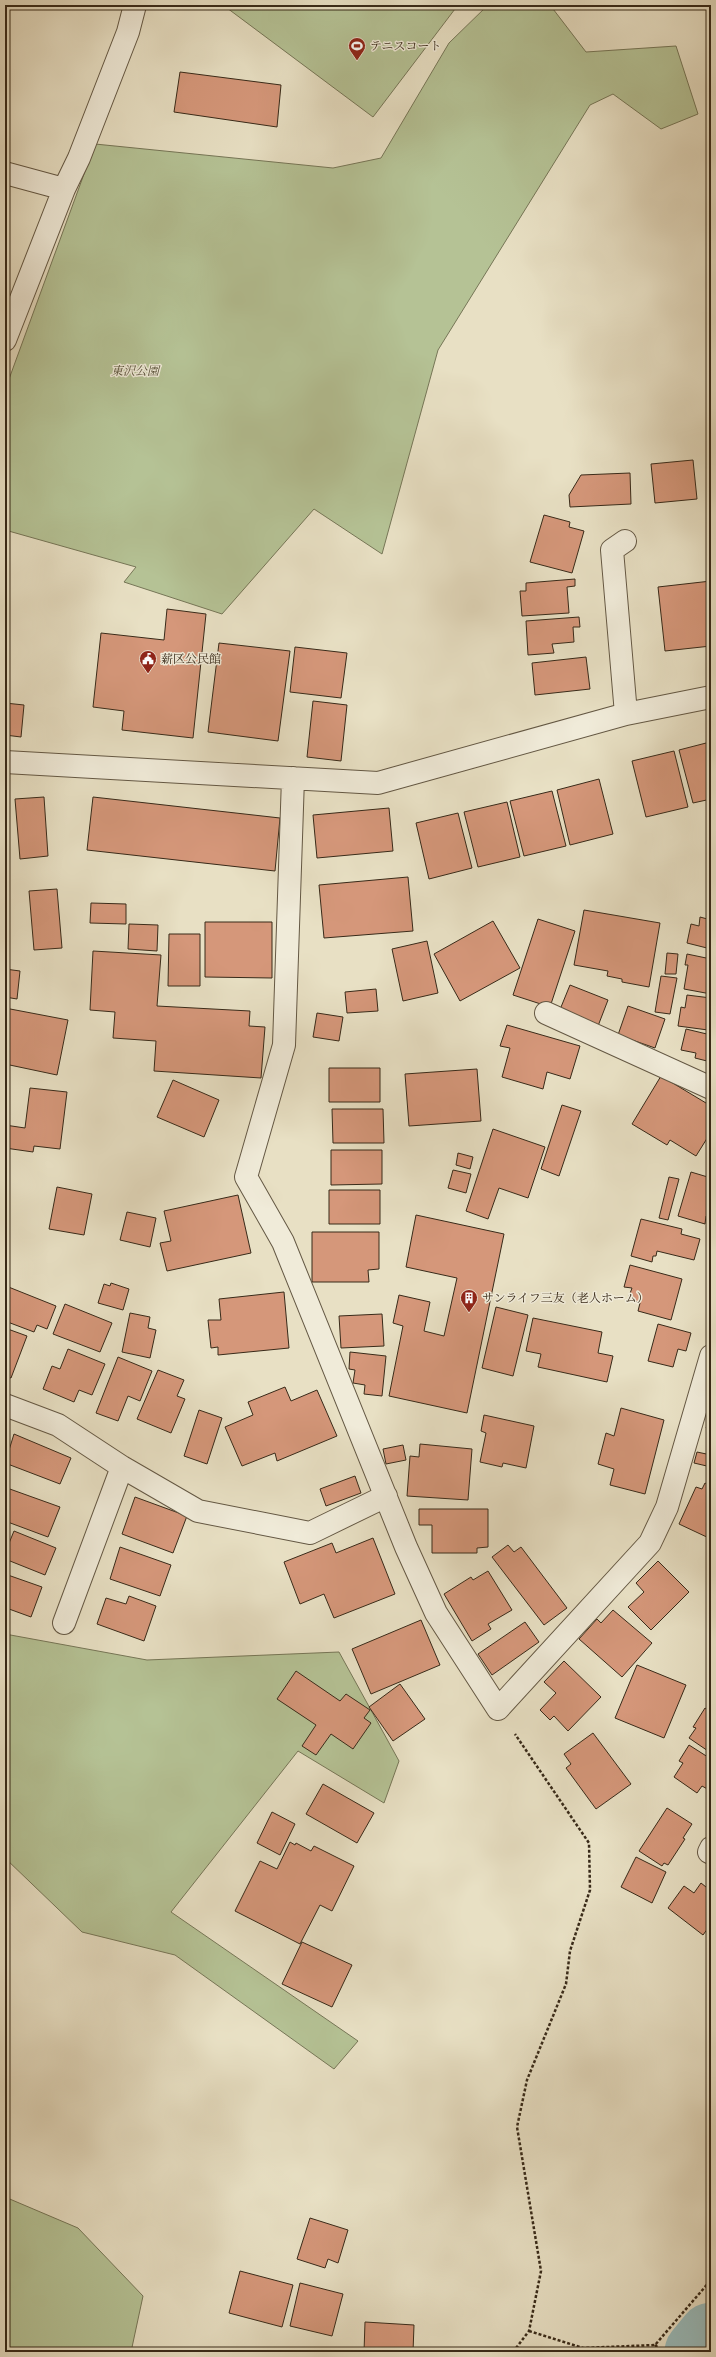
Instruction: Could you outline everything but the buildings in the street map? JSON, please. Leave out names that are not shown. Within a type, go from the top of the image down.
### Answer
[{"type":"street","points":[[5,340],[64,189],[79,158],[128,32],[135,5]]},
{"type":"street","points":[[5,173],[64,189]]},
{"type":"street","points":[[625,541],[612,550],[626,714]]},
{"type":"street","points":[[5,762],[378,783],[626,714],[711,697]]},
{"type":"street","points":[[293,778],[284,1045],[246,1177],[283,1242],[386,1496],[436,1614],[498,1709],[650,1543],[667,1507],[711,1356]]},
{"type":"street","points":[[546,1013],[711,1088]]},
{"type":"street","points":[[5,1405],[58,1425],[122,1466],[198,1511],[310,1533],[386,1496]]},
{"type":"street","points":[[64,1623],[122,1466]]},
{"type":"street","points":[[711,1848],[709,1852],[711,1853]]},
{"type":"path","points":[[498,1709],[589,1844],[590,1890],[570,1951],[566,1984],[527,2080],[517,2127],[541,2271],[529,2331],[513,2352]]},
{"type":"path","points":[[655,2345],[711,2280]]},
{"type":"path","points":[[529,2331],[583,2348],[655,2345],[663,2352]]},
{"type":"green space","name":"テニスコート","points":[[223,5],[458,5],[373,117]]},
{"type":"green space","name":"東沢公園","points":[[488,5],[550,5],[586,52],[676,46],[698,114],[661,129],[613,94],[590,105],[438,350],[382,554],[314,509],[222,614],[124,582],[136,567],[5,530],[5,390],[95,144],[333,168],[381,158],[449,43]]},
{"type":"green space","points":[[5,1634],[147,1660],[339,1652],[399,1761],[384,1803],[298,1751],[171,1912],[358,2041],[334,2069],[175,1955],[82,1932],[5,1858]]},
{"type":"green space","points":[[5,2197],[78,2228],[143,2296],[131,2352],[5,2352]]},
{"type":"waterway","points":[[697,2352],[711,2335]]},
{"type":"place","name":"テニスコート","points":[[357,61]]},
{"type":"place","name":"薪区公民館","points":[[148,674]]},
{"type":"place","name":"サンライフ三友（老人ホーム）","points":[[469,1313]]}]
